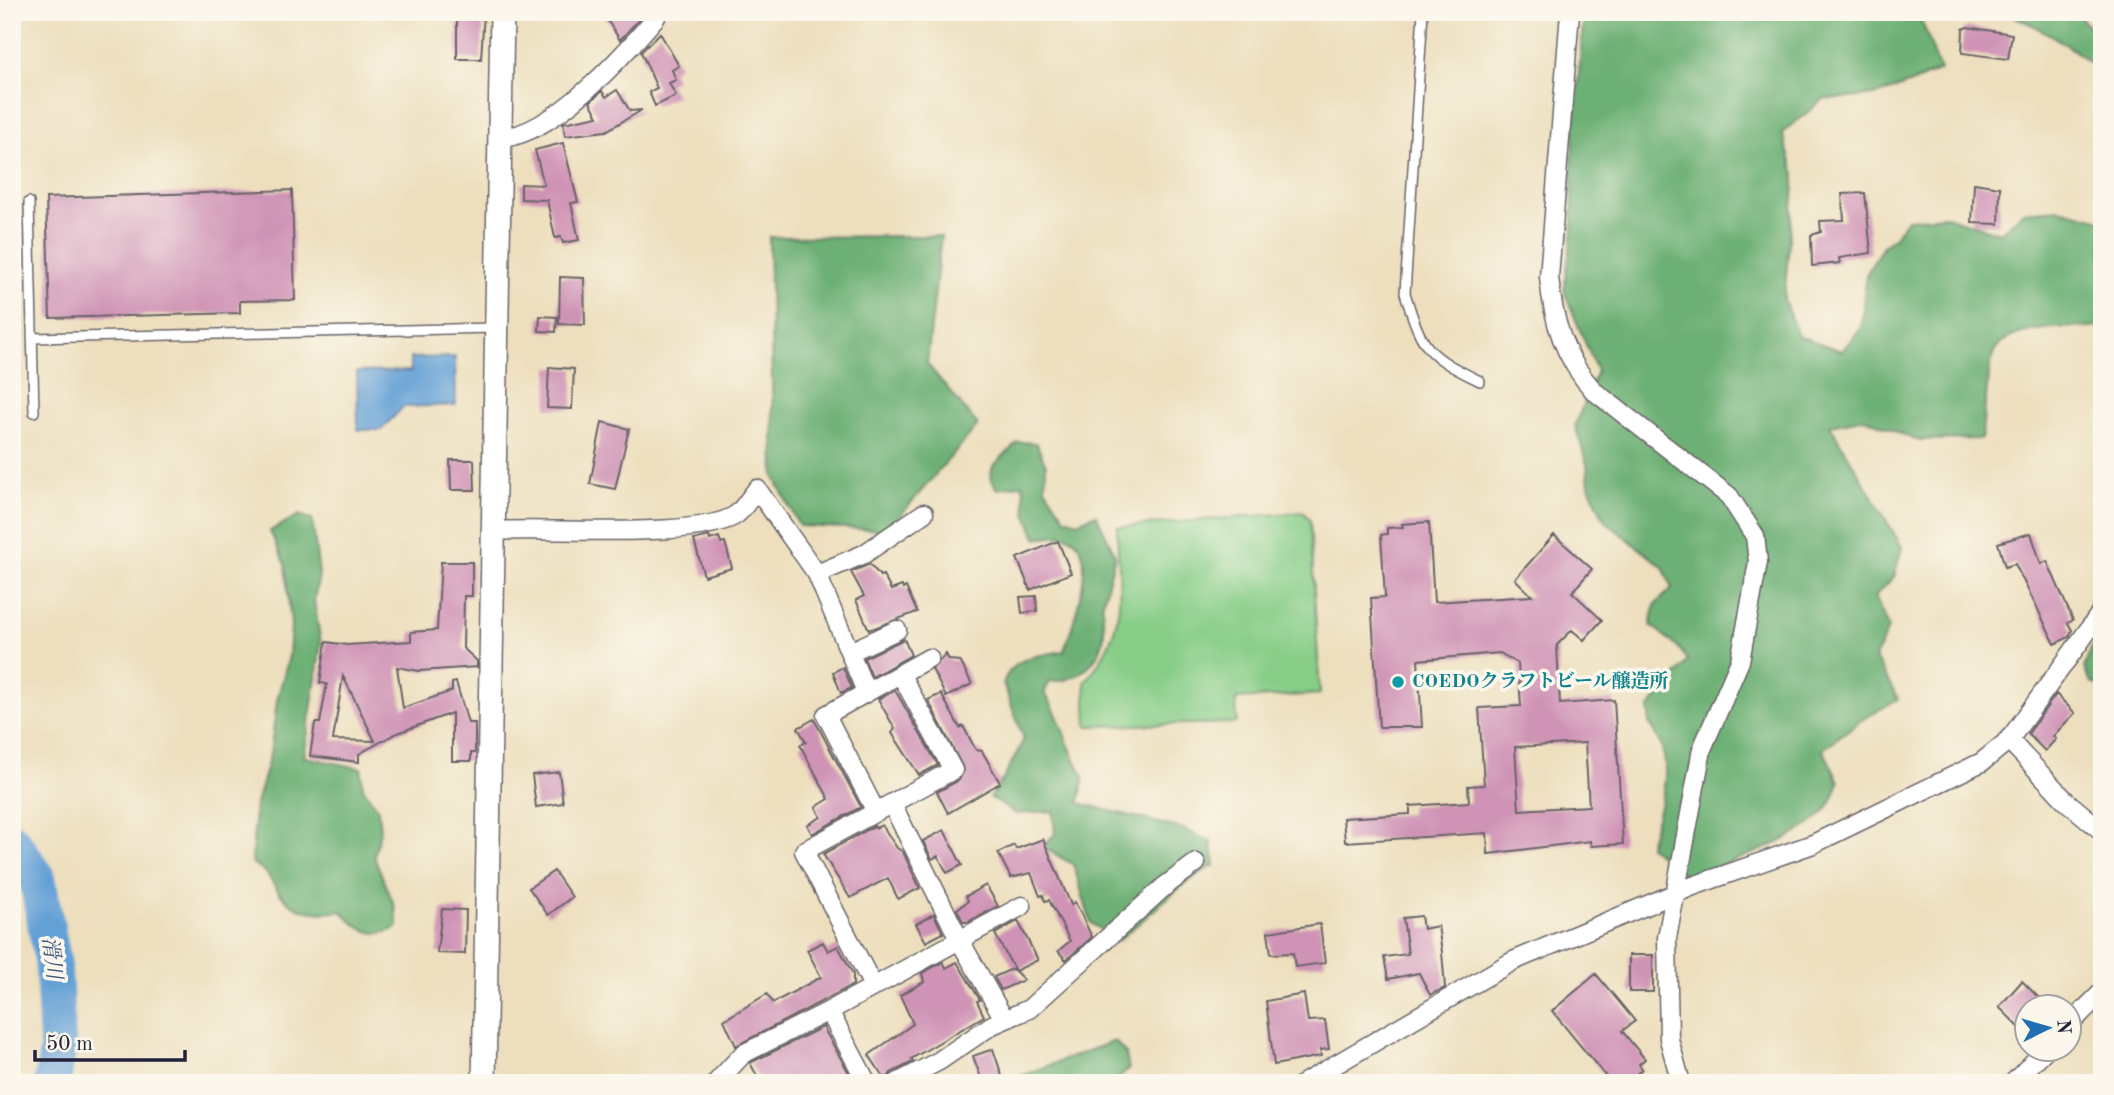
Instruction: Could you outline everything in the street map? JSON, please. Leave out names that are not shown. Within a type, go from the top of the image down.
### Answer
[{"type":"street","points":[[484,1083],[502,12]]},
{"type":"street","points":[[1570,12],[1559,123],[1549,277],[1552,309],[1563,345],[1576,371],[1594,391],[1729,496],[1755,536],[1758,562],[1740,661],[1702,749],[1667,938],[1669,1039],[1681,1083]]},
{"type":"street","points":[[500,138],[514,137],[570,106],[629,49],[656,17]]},
{"type":"street","points":[[494,531],[624,531],[705,525],[736,515],[757,489],[817,574],[866,692]]},
{"type":"street","points":[[817,574],[863,554],[924,513]]},
{"type":"street","points":[[1304,1083],[1513,961],[1675,894],[1813,844],[1982,762],[2009,740],[2102,611]]},
{"type":"street","points":[[850,652],[897,630]]},
{"type":"street","points":[[929,658],[826,715],[884,808],[1004,1019]]},
{"type":"street","points":[[873,986],[804,851],[953,771],[901,675]]},
{"type":"street","points":[[2009,740],[2066,801],[2102,831]]},
{"type":"street","points":[[897,1083],[939,1062],[1004,1019],[1029,1009],[1165,886],[1196,863]]},
{"type":"street","points":[[716,1083],[743,1054],[829,1011],[1022,906]]},
{"type":"street","points":[[2082,1012],[2102,992]]},
{"type":"street","points":[[829,1011],[867,1083]]},
{"type":"street","points":[[2013,1083],[2031,1064]]},
{"type":"lane","points":[[1423,12],[1405,293],[1415,329],[1436,359],[1480,381]]},
{"type":"lane","points":[[29,202],[34,412]]},
{"type":"lane","points":[[32,338],[497,328]]},
{"type":"green space","points":[[1584,12],[1913,12],[1923,24],[1940,70],[1884,92],[1857,97],[1825,98],[1782,133],[1795,174],[1784,300],[1798,336],[1842,351],[1861,328],[1866,275],[1884,244],[1894,238],[1907,219],[1946,216],[2000,233],[2023,212],[2059,209],[2102,220],[2102,327],[2043,329],[2013,336],[2001,343],[1992,358],[1981,439],[1916,440],[1865,418],[1830,425],[1902,547],[1894,577],[1875,596],[1888,628],[1875,658],[1898,699],[1860,721],[1823,749],[1839,782],[1830,804],[1817,819],[1763,850],[1687,877],[1649,846],[1662,799],[1665,768],[1658,737],[1649,723],[1649,708],[1688,661],[1678,647],[1651,625],[1655,605],[1672,588],[1663,567],[1605,521],[1589,486],[1587,464],[1575,425],[1597,371],[1564,291],[1573,228],[1572,159]]},
{"type":"green space","points":[[2003,12],[2075,12],[2102,41],[2102,73],[2056,38]]},
{"type":"green space","points":[[941,236],[927,364],[978,425],[888,530],[799,526],[774,476],[769,237]]},
{"type":"green space","points":[[1018,442],[1036,443],[1046,465],[1045,488],[1065,518],[1078,522],[1096,514],[1115,555],[1103,603],[1104,630],[1100,650],[1088,667],[1070,678],[1050,681],[1044,693],[1084,776],[1079,803],[1183,829],[1211,842],[1215,865],[1177,890],[1117,941],[1091,923],[1073,864],[1042,847],[1055,834],[1053,811],[1016,814],[990,797],[1004,778],[1024,739],[1003,683],[1013,667],[1020,662],[1064,651],[1082,591],[1084,573],[1079,545],[1069,537],[1036,538],[1026,513],[1023,484],[998,489],[990,478],[993,466]]},
{"type":"green space","points":[[1303,512],[1310,520],[1320,694],[1236,699],[1237,723],[1087,726],[1085,682],[1109,644],[1119,608],[1117,527]]},
{"type":"green space","points":[[299,515],[312,519],[319,574],[314,601],[321,644],[304,757],[361,768],[363,788],[378,809],[380,831],[374,857],[395,907],[398,927],[381,933],[360,928],[341,911],[324,913],[294,906],[281,895],[267,874],[252,863],[255,807],[270,755],[277,700],[289,656],[291,625],[285,564],[270,531]]},
{"type":"green space","points":[[2102,634],[2102,687],[2091,683],[2084,668],[2091,649]]},
{"type":"green space","points":[[1115,1041],[1126,1054],[1129,1069],[1114,1083],[1011,1083],[1012,1079]]},
{"type":"water","points":[[455,357],[456,405],[403,407],[381,430],[358,430],[357,372],[411,371],[410,358]]},
{"type":"building","points":[[457,12],[484,12],[481,59],[457,59]]},
{"type":"building","points":[[602,12],[639,12],[642,16],[620,40]]},
{"type":"building","points":[[1967,27],[2012,34],[2008,59],[1962,53],[1963,29]]},
{"type":"building","points":[[660,33],[679,66],[672,70],[676,80],[669,83],[676,96],[655,106],[649,92],[657,88],[641,52]]},
{"type":"building","points":[[617,90],[630,111],[642,110],[606,131],[565,136],[563,123],[598,116],[590,102],[602,91],[606,97]]},
{"type":"building","points":[[563,143],[578,202],[571,203],[579,240],[563,243],[561,237],[555,238],[547,200],[521,199],[521,184],[544,185],[535,150]]},
{"type":"building","points":[[1974,183],[2000,187],[1999,224],[1972,223]]},
{"type":"building","points":[[292,190],[295,300],[240,301],[240,313],[50,318],[46,198]]},
{"type":"building","points":[[1865,193],[1871,253],[1839,258],[1840,263],[1812,266],[1811,235],[1821,232],[1820,221],[1844,220],[1842,194]]},
{"type":"building","points":[[560,277],[584,278],[585,325],[559,324]]},
{"type":"building","points":[[540,316],[557,317],[556,332],[539,331]]},
{"type":"building","points":[[549,367],[574,369],[572,409],[547,408]]},
{"type":"building","points":[[602,422],[629,429],[615,489],[590,484]]},
{"type":"building","points":[[450,460],[474,460],[475,490],[451,490]]},
{"type":"building","name":"COEDOクラフトビール醸造所","points":[[1429,522],[1434,602],[1532,596],[1515,579],[1554,535],[1592,569],[1572,592],[1602,620],[1584,640],[1572,630],[1557,645],[1560,704],[1614,700],[1623,844],[1591,846],[1590,841],[1488,854],[1487,833],[1345,842],[1343,818],[1410,814],[1410,806],[1469,802],[1468,786],[1484,785],[1479,708],[1521,706],[1518,664],[1500,653],[1418,660],[1422,727],[1379,727],[1371,598],[1385,597],[1381,535],[1387,534],[1387,528],[1403,527],[1402,524]],"holes":[[[1585,743],[1589,806],[1519,810],[1515,747]]]},
{"type":"building","points":[[2031,533],[2041,564],[2047,561],[2073,620],[2068,623],[2072,630],[2069,637],[2055,644],[2015,564],[2005,567],[1998,543]]},
{"type":"building","points":[[709,536],[710,540],[719,537],[721,543],[725,542],[732,568],[704,576],[694,540]]},
{"type":"building","points":[[1058,541],[1071,573],[1030,590],[1017,558]]},
{"type":"building","points":[[441,562],[472,562],[472,596],[464,596],[463,648],[477,661],[477,667],[419,671],[397,667],[403,708],[452,691],[452,683],[456,682],[468,723],[475,723],[475,753],[471,753],[471,761],[452,761],[452,713],[395,734],[359,754],[359,762],[310,756],[315,723],[320,723],[327,684],[320,683],[326,642],[347,645],[411,641],[411,632],[437,630]],"holes":[[[343,676],[375,741],[333,740]]]},
{"type":"building","points":[[870,564],[880,576],[883,575],[891,590],[906,587],[917,612],[869,630],[856,600],[864,596],[851,572]]},
{"type":"building","points":[[1036,596],[1037,611],[1022,613],[1020,597]]},
{"type":"building","points":[[904,639],[911,655],[872,677],[864,658]]},
{"type":"building","points":[[946,654],[949,660],[960,661],[972,684],[946,697],[932,669]]},
{"type":"building","points":[[843,667],[852,688],[841,693],[833,672]]},
{"type":"building","points":[[895,690],[938,765],[919,775],[892,733],[895,729],[878,699]]},
{"type":"building","points":[[941,694],[960,728],[963,726],[976,750],[982,751],[1000,783],[948,813],[937,792],[959,780],[964,770],[928,700]]},
{"type":"building","points":[[2056,694],[2075,713],[2053,736],[2056,739],[2045,751],[2028,734]]},
{"type":"building","points":[[814,719],[861,807],[812,834],[807,825],[821,817],[816,807],[829,799],[800,745],[806,742],[798,728]]},
{"type":"building","points":[[559,772],[563,803],[536,807],[532,775]]},
{"type":"building","points":[[882,825],[897,848],[903,852],[920,888],[898,899],[888,878],[850,898],[823,854],[874,826],[876,828]]},
{"type":"building","points":[[944,830],[962,865],[947,873],[938,856],[932,859],[923,841]]},
{"type":"building","points":[[1043,839],[1071,905],[1075,902],[1092,937],[1066,960],[1058,951],[1070,941],[1049,900],[1045,901],[1043,895],[1040,896],[1031,873],[1011,878],[998,853],[1014,845],[1016,849]]},
{"type":"building","points":[[554,871],[572,897],[548,915],[529,888]]},
{"type":"building","points":[[986,885],[998,906],[963,922],[957,909],[968,901],[966,896]]},
{"type":"building","points":[[442,909],[466,910],[465,954],[437,953]]},
{"type":"building","points":[[934,914],[943,933],[926,942],[916,924]]},
{"type":"building","points":[[1421,916],[1423,929],[1438,926],[1442,952],[1445,988],[1430,995],[1419,973],[1388,979],[1384,957],[1408,954],[1403,918]]},
{"type":"building","points":[[1018,921],[1038,960],[1015,971],[995,934]]},
{"type":"building","points":[[1320,924],[1325,963],[1295,967],[1293,953],[1271,954],[1268,932]]},
{"type":"building","points":[[823,942],[828,951],[838,946],[853,974],[853,985],[736,1046],[724,1020],[767,994],[773,1003],[821,977],[807,950]]},
{"type":"building","points":[[1629,955],[1653,955],[1653,992],[1629,992]]},
{"type":"building","points":[[943,962],[946,968],[957,962],[980,1000],[977,1001],[984,1016],[911,1059],[913,1062],[891,1073],[886,1081],[869,1055],[913,1024],[900,995],[924,982],[922,973]]},
{"type":"building","points":[[1012,969],[1024,980],[1001,990],[994,977]]},
{"type":"building","points":[[1596,974],[1635,1021],[1622,1031],[1645,1059],[1639,1064],[1642,1069],[1626,1083],[1611,1083],[1552,1011]]},
{"type":"building","points":[[2022,981],[2034,993],[2012,993],[2012,1020],[1999,1007]]},
{"type":"building","points":[[1304,994],[1308,1021],[1325,1020],[1329,1049],[1320,1050],[1321,1056],[1274,1065],[1266,1001]]},
{"type":"building","points":[[823,1027],[849,1073],[832,1083],[761,1083],[750,1063]]},
{"type":"building","points":[[993,1049],[1002,1076],[983,1083],[973,1056]]},
{"type":"waterway","name":"滑川","points":[[12,841],[37,877],[53,963],[58,1049],[52,1083]]},
{"type":"place","name":"COEDOクラフトビール醸造所","points":[[1398,682]]}]
